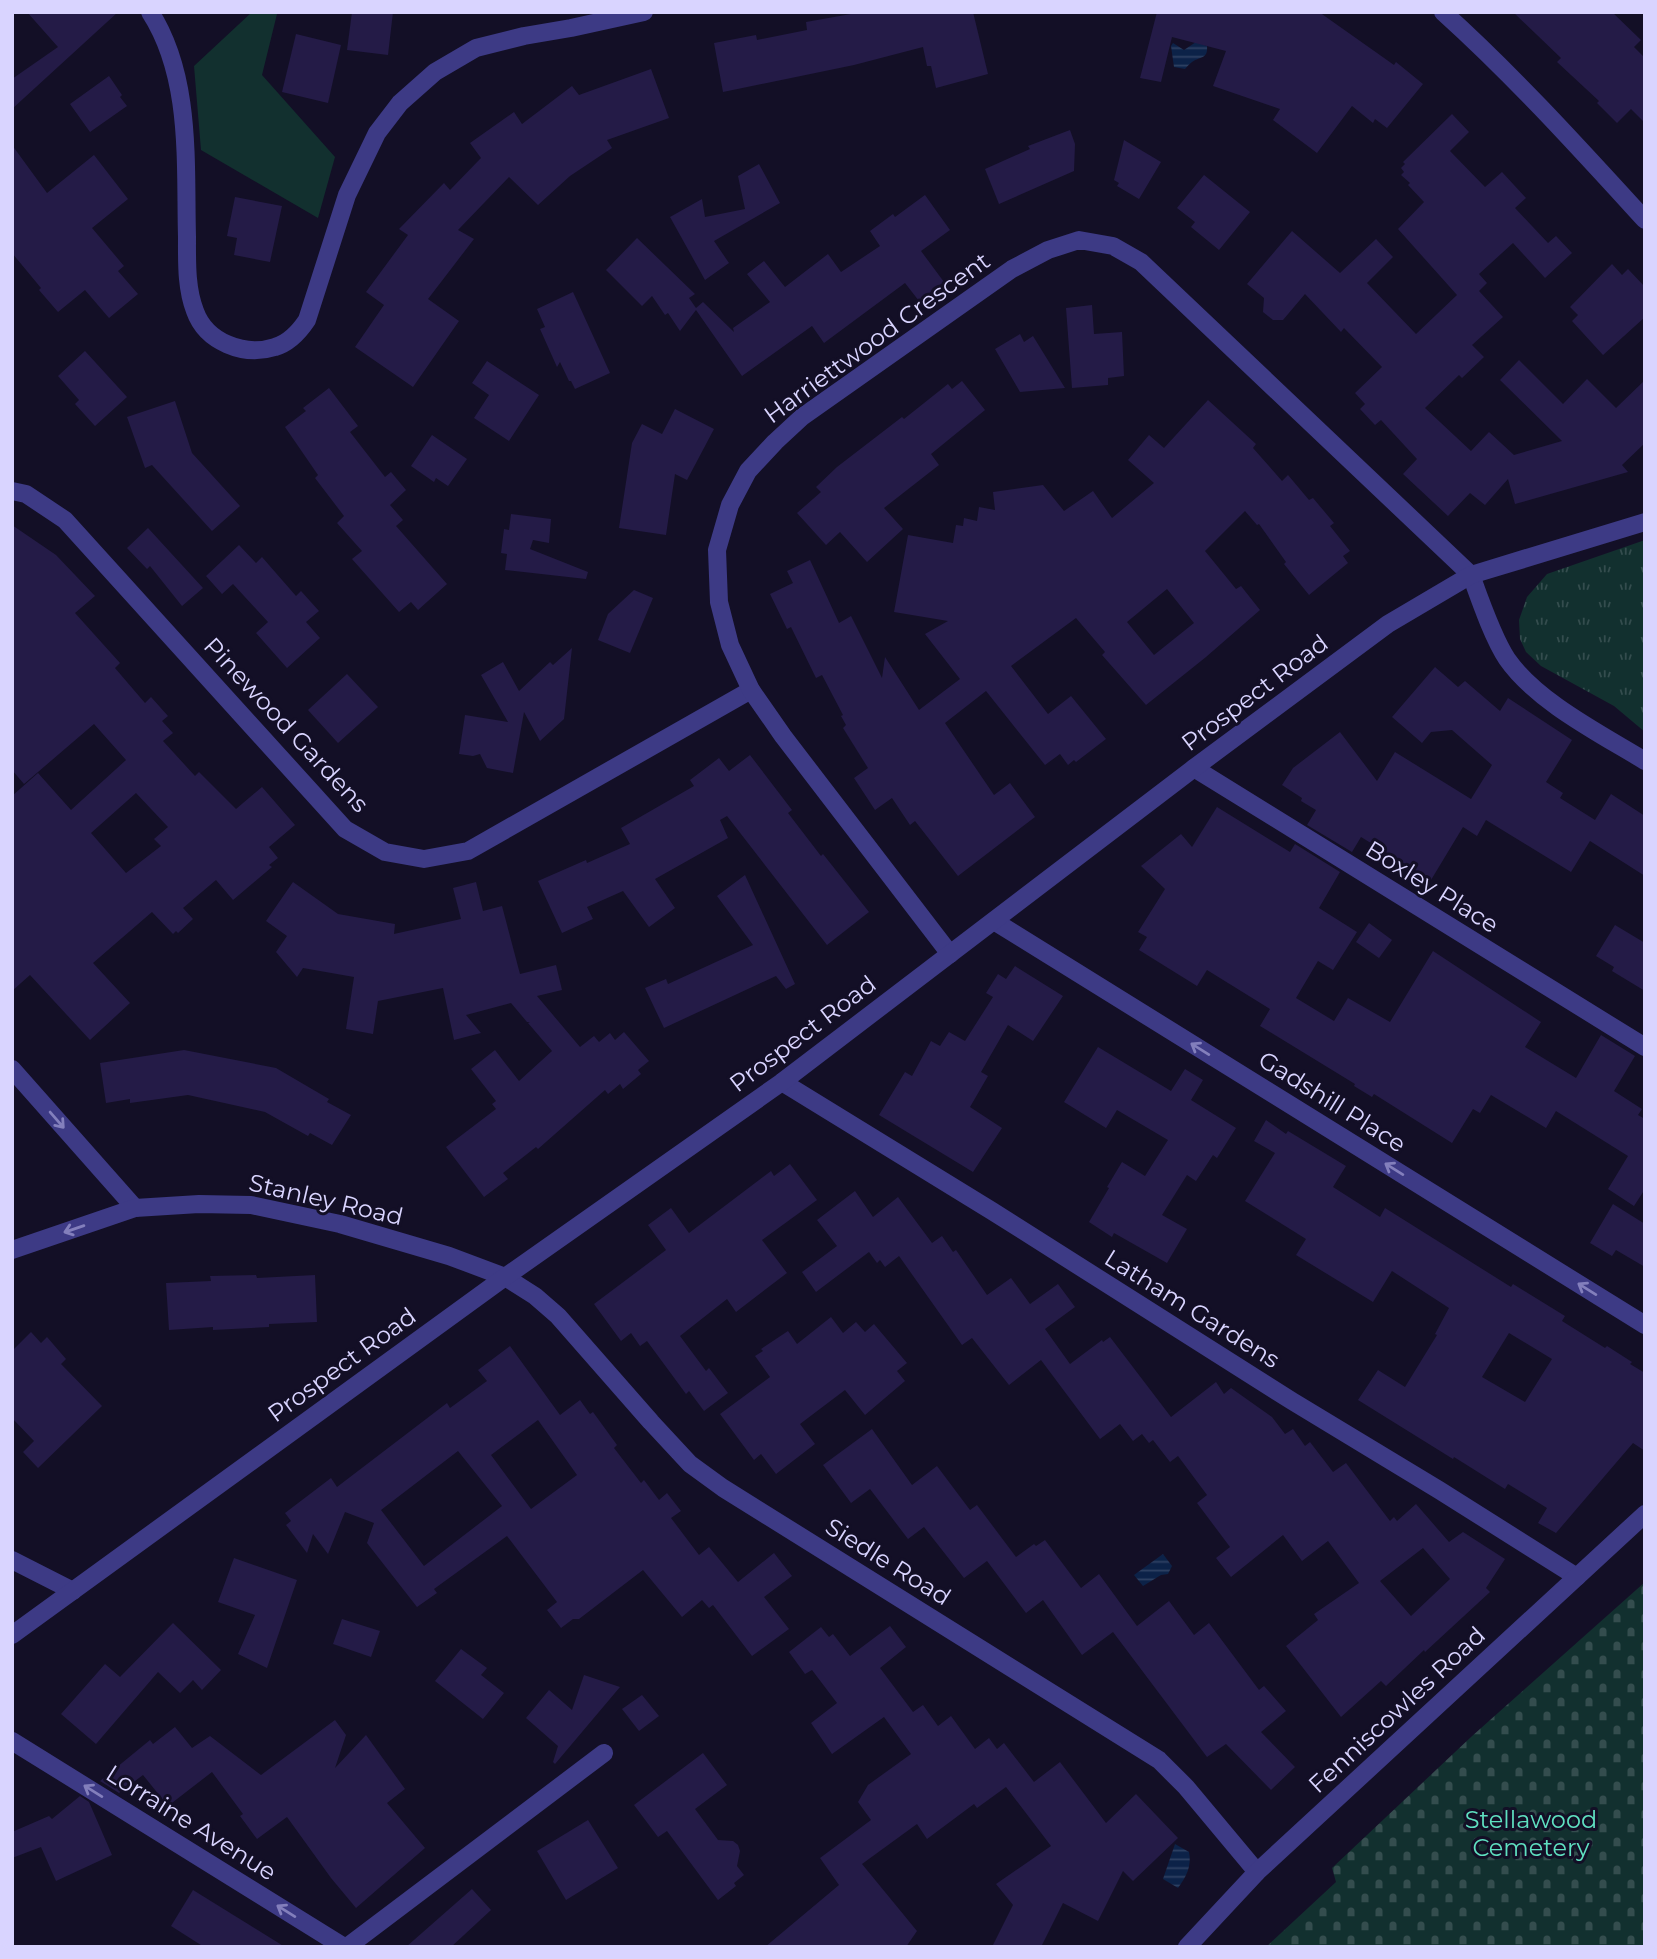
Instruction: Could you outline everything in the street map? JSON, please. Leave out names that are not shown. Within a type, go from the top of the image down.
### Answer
[{"type":"street","points":[[150,12],[175,66],[182,116],[188,278],[195,312],[208,332],[225,344],[252,351],[276,347],[297,335],[307,320],[347,195],[377,133],[400,103],[435,72],[475,48],[644,12]]},
{"type":"street","points":[[1443,12],[1544,110],[1645,220]]},
{"type":"street","name":"Harriettwood Crescent","points":[[950,954],[783,736],[751,690],[730,645],[719,601],[717,550],[730,505],[748,471],[802,417],[1012,269],[1048,250],[1079,240],[1112,246],[1141,262],[1471,575]]},
{"type":"street","name":"Pinewood Gardens","points":[[12,491],[26,494],[65,520],[345,829],[385,852],[424,859],[468,851],[751,690]]},
{"type":"street","name":"Prospect Road","points":[[12,1635],[505,1277],[782,1082],[1388,624],[1471,575],[1645,522]]},
{"type":"street","points":[[1471,575],[1507,658],[1526,681],[1555,705],[1645,761]]},
{"type":"street","name":"Boxley Place","points":[[1194,768],[1645,1047]]},
{"type":"street","name":"Gadshill Place","points":[[993,920],[1645,1325]]},
{"type":"street","points":[[12,1069],[135,1208]]},
{"type":"street","name":"Latham Gardens","points":[[782,1082],[1577,1577]]},
{"type":"street","name":"Stanley Road","points":[[12,1250],[135,1208],[199,1204],[251,1205],[340,1224],[449,1256],[505,1277]]},
{"type":"street","name":"Siedle Road","points":[[505,1277],[535,1296],[558,1316],[690,1464],[723,1488],[1159,1760],[1186,1787],[1257,1872]]},
{"type":"street","name":"Fenniscowles Road","points":[[1186,1947],[1257,1872],[1645,1514]]},
{"type":"street","points":[[12,1560],[73,1591]]},
{"type":"street","name":"Lorraine Avenue","points":[[12,1741],[346,1947]]},
{"type":"street","points":[[346,1947],[604,1753]]},
{"type":"green space","points":[[252,12],[277,14],[262,75],[335,157],[318,218],[201,150],[194,66]]},
{"type":"green space","points":[[1645,540],[1645,732],[1614,706],[1541,666],[1526,652],[1520,639],[1519,620],[1527,597],[1547,574]]},
{"type":"green space","name":"Stellawood Cemetery","points":[[1645,1582],[1645,1947],[1266,1947],[1336,1882],[1332,1868],[1471,1737]]},
{"type":"water","points":[[1196,42],[1207,46],[1205,55],[1185,69],[1174,67],[1171,46],[1173,43],[1184,50]]},
{"type":"water","points":[[1163,1554],[1172,1566],[1168,1574],[1161,1575],[1143,1586],[1134,1575]]},
{"type":"water","points":[[1175,1844],[1189,1852],[1190,1857],[1188,1871],[1178,1888],[1163,1879]]},
{"type":"building","points":[[27,12],[118,12],[12,109],[12,79],[58,47]]},
{"type":"building","points":[[352,12],[393,12],[388,55],[347,50]]},
{"type":"building","points":[[862,12],[973,12],[988,74],[936,88],[923,47],[854,65],[723,92],[714,43],[756,35],[757,40],[807,30],[806,22]]},
{"type":"building","points":[[1157,12],[1319,12],[1394,65],[1396,62],[1423,84],[1387,128],[1375,119],[1373,123],[1352,106],[1317,153],[1273,120],[1280,109],[1213,86],[1226,51],[1172,37],[1161,82],[1140,78]]},
{"type":"building","points":[[1513,12],[1612,12],[1641,40],[1634,47],[1645,58],[1645,123],[1631,109],[1617,123],[1597,103],[1599,101],[1557,62],[1561,58]]},
{"type":"building","points":[[296,34],[341,45],[328,103],[282,92]]},
{"type":"building","points":[[651,69],[669,118],[607,140],[612,148],[570,176],[538,205],[509,177],[458,230],[474,239],[428,299],[459,321],[413,387],[355,347],[384,305],[366,292],[408,235],[399,229],[444,183],[450,190],[481,158],[470,143],[514,112],[522,124],[572,86],[579,95]]},
{"type":"building","points":[[109,76],[127,106],[90,132],[70,104]]},
{"type":"building","points":[[1452,114],[1469,132],[1450,151],[1485,187],[1502,172],[1526,198],[1515,208],[1548,243],[1556,236],[1572,253],[1545,278],[1513,243],[1479,274],[1487,283],[1479,291],[1503,317],[1472,345],[1484,357],[1462,378],[1459,375],[1425,408],[1471,451],[1489,432],[1514,455],[1562,441],[1500,380],[1519,360],[1563,404],[1587,379],[1616,408],[1645,380],[1645,443],[1622,465],[1628,472],[1515,504],[1508,479],[1485,505],[1470,493],[1448,516],[1403,474],[1417,459],[1381,420],[1375,425],[1360,409],[1365,404],[1355,393],[1382,367],[1344,328],[1341,332],[1305,294],[1283,320],[1273,320],[1263,312],[1264,298],[1247,284],[1292,231],[1340,273],[1376,239],[1393,257],[1367,283],[1416,334],[1457,295],[1398,229],[1424,202],[1401,175],[1404,172],[1401,168],[1405,164],[1403,162]]},
{"type":"building","points":[[1070,130],[1075,144],[1074,171],[999,204],[985,169],[1030,149],[1028,146]]},
{"type":"building","points":[[1124,140],[1161,162],[1139,199],[1117,186],[1119,183],[1114,180]]},
{"type":"building","points":[[12,145],[47,193],[94,155],[128,199],[92,228],[124,266],[118,271],[138,294],[109,318],[85,290],[58,312],[12,253]]},
{"type":"building","points":[[759,164],[780,203],[714,241],[729,263],[705,280],[670,217],[702,199],[705,217],[745,209],[738,176]]},
{"type":"building","points":[[1204,175],[1250,212],[1219,250],[1191,227],[1195,222],[1177,208]]},
{"type":"building","points":[[925,195],[950,230],[921,251],[944,282],[919,301],[905,283],[824,343],[812,326],[742,376],[696,310],[680,331],[652,296],[642,306],[606,270],[637,238],[695,294],[689,298],[696,308],[703,302],[734,332],[733,328],[770,302],[747,274],[764,261],[785,287],[828,254],[841,272],[880,246],[870,231]]},
{"type":"building","points":[[235,197],[282,206],[270,262],[234,255],[237,238],[227,236]]},
{"type":"building","points":[[1612,264],[1622,275],[1628,269],[1645,287],[1645,317],[1603,355],[1572,321],[1578,315],[1570,307]]},
{"type":"building","points":[[573,292],[610,373],[575,389],[560,362],[557,367],[540,329],[545,327],[537,309]]},
{"type":"building","points":[[1092,305],[1094,334],[1122,332],[1124,376],[1108,378],[1108,385],[1072,388],[1066,308]]},
{"type":"building","points":[[1020,334],[1024,342],[1033,336],[1065,388],[1020,392],[995,349]]},
{"type":"building","points":[[85,351],[127,397],[95,426],[75,404],[79,400],[58,376]]},
{"type":"building","points":[[487,361],[539,395],[509,441],[474,418],[489,395],[472,383]]},
{"type":"building","points":[[962,381],[985,410],[931,454],[939,465],[884,508],[903,529],[867,562],[840,532],[826,545],[797,513],[821,492],[816,487],[837,467],[902,417],[904,419],[948,384],[952,389]]},
{"type":"building","points":[[329,388],[358,426],[350,432],[385,477],[391,472],[406,490],[390,505],[403,520],[396,526],[447,584],[418,610],[411,602],[399,612],[352,559],[362,551],[337,523],[344,516],[315,478],[318,475],[285,427],[306,411],[303,408]]},
{"type":"building","points":[[1208,400],[1256,444],[1253,448],[1282,481],[1288,475],[1309,500],[1313,498],[1334,523],[1330,526],[1350,551],[1343,556],[1348,563],[1309,595],[1284,564],[1286,562],[1259,524],[1245,511],[1205,551],[1236,589],[1241,586],[1260,610],[1146,705],[1102,655],[1105,652],[1076,618],[1011,666],[1048,714],[1071,696],[1106,739],[1076,762],[1074,760],[1068,765],[1060,754],[1045,765],[986,691],[945,723],[994,795],[1010,783],[1035,817],[958,876],[915,821],[910,825],[892,798],[875,810],[854,778],[868,768],[843,728],[846,725],[841,716],[843,715],[822,675],[816,678],[791,627],[787,629],[770,594],[793,583],[787,571],[810,560],[839,623],[851,616],[882,678],[885,657],[919,710],[960,679],[925,634],[948,621],[894,612],[908,535],[953,543],[956,525],[963,526],[964,518],[977,521],[979,507],[995,510],[993,492],[1043,485],[1064,511],[1093,491],[1112,518],[1154,483],[1128,460],[1149,435],[1164,448]],"holes":[[[1167,589],[1194,623],[1154,655],[1127,622]]]},
{"type":"building","points":[[175,401],[192,453],[240,506],[212,531],[152,465],[145,468],[127,417]]},
{"type":"building","points":[[675,409],[714,429],[687,480],[675,474],[666,535],[619,528],[632,443],[642,424],[662,434]]},
{"type":"building","points":[[432,435],[467,459],[448,486],[436,478],[434,482],[411,466]]},
{"type":"building","points":[[511,514],[551,519],[549,543],[533,540],[530,549],[588,572],[586,579],[505,570],[507,554],[501,553],[504,529],[509,530]]},
{"type":"building","points":[[12,525],[56,555],[95,596],[75,613],[120,663],[115,668],[145,703],[151,697],[168,716],[162,721],[173,733],[163,741],[195,776],[199,772],[236,809],[262,787],[295,825],[269,847],[278,858],[269,865],[272,867],[233,900],[216,880],[183,908],[193,919],[178,933],[176,931],[173,934],[152,912],[93,963],[130,1003],[90,1040],[30,975],[12,991],[12,796],[38,773],[71,810],[126,760],[94,724],[24,784],[12,770]],"holes":[[[136,793],[168,827],[154,839],[161,846],[126,873],[91,833]]]},
{"type":"building","points":[[148,528],[203,588],[182,606],[150,566],[147,569],[127,548]]},
{"type":"building","points":[[239,545],[256,563],[262,557],[296,596],[301,591],[319,611],[306,622],[320,638],[287,668],[256,633],[268,622],[233,584],[222,594],[206,576]]},
{"type":"building","points":[[634,590],[653,598],[630,653],[598,640],[608,614]]},
{"type":"building","points":[[572,648],[564,719],[540,741],[524,712],[513,773],[487,768],[480,754],[459,754],[465,715],[508,722],[481,675],[503,662],[519,691],[550,662],[553,665]]},
{"type":"building","points":[[1435,667],[1458,687],[1465,681],[1500,711],[1508,698],[1572,740],[1546,782],[1563,793],[1560,798],[1595,820],[1611,794],[1645,816],[1645,876],[1590,841],[1571,872],[1486,820],[1477,836],[1463,827],[1431,880],[1361,837],[1352,852],[1307,825],[1316,810],[1282,785],[1293,768],[1340,732],[1377,781],[1395,752],[1471,799],[1492,765],[1452,730],[1431,732],[1422,743],[1392,717]]},
{"type":"building","points":[[347,674],[378,707],[338,743],[308,710]]},
{"type":"building","points":[[750,755],[792,810],[788,813],[869,912],[827,945],[727,816],[720,820],[728,838],[655,879],[675,908],[649,927],[623,891],[587,907],[593,919],[562,933],[538,881],[630,844],[621,828],[694,786],[690,780],[719,758],[729,771]]},
{"type":"building","points":[[1217,807],[1290,852],[1295,844],[1340,872],[1319,908],[1357,932],[1333,970],[1318,961],[1296,998],[1334,1021],[1348,998],[1390,1022],[1433,951],[1541,1022],[1525,1047],[1576,1078],[1601,1035],[1635,1056],[1614,1091],[1642,1109],[1638,1115],[1645,1119],[1645,1189],[1634,1206],[1608,1189],[1628,1156],[1556,1111],[1546,1128],[1491,1095],[1480,1113],[1473,1109],[1452,1143],[1374,1094],[1372,1097],[1260,1026],[1270,1009],[1207,970],[1197,986],[1139,950],[1147,937],[1138,932],[1165,889],[1141,866],[1181,834],[1192,847]]},
{"type":"building","points":[[745,875],[795,984],[786,989],[776,976],[664,1028],[645,988],[666,979],[668,984],[753,945],[717,896]]},
{"type":"building","points":[[293,882],[338,914],[395,924],[394,934],[461,919],[453,888],[476,882],[483,911],[502,906],[520,974],[556,965],[562,990],[537,996],[580,1047],[594,1036],[599,1042],[610,1033],[615,1040],[624,1032],[649,1061],[638,1070],[641,1074],[623,1089],[620,1084],[608,1094],[605,1090],[538,1149],[536,1147],[503,1173],[508,1179],[484,1197],[446,1147],[496,1109],[492,1104],[496,1101],[471,1069],[495,1050],[519,1081],[552,1051],[528,1023],[530,1022],[527,1022],[511,1003],[466,1015],[481,1033],[454,1040],[443,988],[378,1001],[373,1034],[346,1029],[354,977],[303,968],[297,977],[276,952],[287,936],[266,921]]},
{"type":"building","points":[[1369,923],[1392,940],[1379,958],[1356,942]]},
{"type":"building","points":[[1615,925],[1645,943],[1645,991],[1612,971],[1614,967],[1596,956]]},
{"type":"building","points":[[1015,966],[1063,996],[1033,1041],[1008,1025],[981,1072],[988,1076],[970,1107],[1002,1128],[973,1172],[879,1115],[905,1072],[912,1076],[931,1041],[940,1046],[949,1032],[965,1041],[993,997],[986,993],[998,974],[1006,979]]},
{"type":"building","points":[[1098,1047],[1171,1091],[1185,1069],[1203,1080],[1191,1100],[1236,1128],[1217,1158],[1213,1155],[1196,1181],[1187,1175],[1162,1215],[1187,1229],[1167,1263],[1114,1233],[1112,1237],[1089,1222],[1122,1162],[1145,1176],[1168,1140],[1117,1110],[1106,1128],[1064,1102]]},
{"type":"building","points":[[184,1050],[276,1068],[351,1115],[332,1145],[310,1133],[308,1136],[265,1112],[188,1095],[130,1103],[130,1099],[106,1103],[100,1063]]},
{"type":"building","points":[[1266,1120],[1286,1134],[1288,1131],[1346,1166],[1333,1187],[1380,1217],[1385,1208],[1511,1287],[1513,1284],[1565,1316],[1562,1321],[1632,1362],[1630,1364],[1645,1373],[1645,1451],[1633,1443],[1556,1533],[1538,1523],[1547,1508],[1508,1484],[1505,1489],[1358,1400],[1378,1370],[1405,1387],[1437,1335],[1435,1334],[1449,1308],[1392,1271],[1373,1302],[1296,1255],[1306,1239],[1245,1201],[1275,1153],[1254,1141]],"holes":[[[1509,1333],[1552,1359],[1525,1402],[1482,1377]]]},
{"type":"building","points":[[790,1164],[817,1200],[762,1240],[787,1273],[736,1312],[727,1299],[680,1336],[706,1371],[709,1368],[728,1393],[704,1411],[689,1391],[686,1394],[647,1341],[640,1346],[631,1333],[621,1341],[594,1304],[666,1250],[648,1225],[671,1208],[689,1233],[771,1171],[774,1176]]},
{"type":"building","points":[[855,1191],[873,1217],[898,1197],[932,1243],[942,1236],[953,1252],[956,1250],[987,1295],[1011,1278],[1030,1304],[1058,1284],[1075,1307],[1045,1329],[1070,1364],[1110,1337],[1171,1417],[1216,1382],[1224,1394],[1231,1388],[1272,1417],[1285,1434],[1293,1429],[1305,1446],[1310,1442],[1333,1472],[1346,1463],[1390,1521],[1394,1517],[1397,1521],[1416,1504],[1449,1542],[1463,1532],[1505,1559],[1486,1588],[1490,1592],[1386,1686],[1381,1681],[1341,1717],[1286,1646],[1318,1620],[1314,1614],[1359,1583],[1328,1541],[1302,1561],[1283,1535],[1231,1577],[1216,1558],[1230,1547],[1197,1503],[1207,1495],[1178,1456],[1170,1462],[1153,1440],[1149,1443],[1142,1434],[1133,1441],[1120,1424],[1100,1439],[1041,1360],[1009,1385],[972,1338],[962,1345],[899,1256],[885,1267],[880,1260],[877,1263],[869,1252],[816,1292],[802,1272],[837,1246],[817,1220]],"holes":[[[1423,1548],[1450,1579],[1411,1616],[1380,1581]]]},
{"type":"building","points":[[1613,1204],[1645,1224],[1645,1267],[1616,1250],[1612,1256],[1590,1243]]},
{"type":"building","points":[[256,1275],[257,1278],[315,1275],[317,1322],[269,1324],[269,1327],[169,1330],[166,1283],[211,1281],[210,1276]]},
{"type":"building","points":[[831,1317],[843,1333],[856,1322],[865,1332],[874,1324],[907,1363],[897,1371],[905,1381],[865,1415],[845,1390],[800,1424],[815,1444],[776,1474],[761,1454],[754,1460],[720,1414],[770,1377],[755,1356],[763,1351],[761,1349],[788,1331],[797,1344]]},
{"type":"building","points":[[31,1332],[41,1343],[47,1337],[66,1359],[61,1364],[102,1406],[38,1468],[23,1452],[34,1441],[12,1418],[12,1351]]},
{"type":"building","points":[[510,1346],[560,1415],[580,1400],[590,1414],[593,1412],[617,1445],[614,1448],[641,1483],[644,1480],[659,1500],[667,1493],[681,1511],[671,1518],[699,1555],[709,1547],[738,1582],[774,1553],[792,1576],[764,1597],[789,1629],[752,1656],[713,1605],[709,1608],[702,1600],[682,1617],[643,1570],[579,1619],[573,1619],[561,1628],[547,1610],[557,1602],[507,1536],[434,1589],[437,1593],[417,1607],[367,1543],[374,1523],[345,1512],[328,1554],[313,1534],[307,1553],[286,1525],[291,1521],[285,1513],[331,1478],[337,1487],[447,1403],[450,1408],[487,1381],[478,1370]],"holes":[[[538,1420],[577,1475],[531,1509],[491,1455]],[[458,1451],[502,1506],[424,1566],[381,1510]]]},
{"type":"building","points":[[872,1429],[912,1485],[937,1466],[970,1510],[977,1505],[1016,1557],[1034,1544],[1036,1546],[1045,1540],[1081,1588],[1099,1574],[1137,1626],[1169,1601],[1194,1635],[1209,1623],[1259,1690],[1264,1686],[1286,1711],[1261,1732],[1295,1767],[1271,1790],[1226,1744],[1207,1757],[1113,1632],[1082,1655],[1043,1600],[1026,1613],[987,1561],[964,1578],[924,1527],[908,1539],[870,1489],[851,1503],[823,1465]]},
{"type":"building","points":[[234,1558],[297,1580],[267,1668],[238,1654],[255,1615],[218,1602]]},
{"type":"building","points":[[342,1619],[380,1631],[371,1657],[333,1644]]},
{"type":"building","points":[[173,1623],[221,1670],[202,1690],[193,1680],[180,1693],[158,1672],[96,1744],[61,1714],[105,1664],[120,1677]]},
{"type":"building","points":[[890,1626],[906,1647],[880,1668],[913,1712],[923,1705],[938,1726],[951,1716],[975,1749],[989,1738],[997,1749],[1004,1743],[1034,1782],[1060,1762],[1106,1823],[1136,1794],[1178,1838],[1133,1881],[1123,1871],[1098,1921],[1063,1903],[1041,1947],[992,1947],[1013,1905],[996,1884],[1051,1846],[1006,1787],[977,1808],[974,1804],[927,1839],[917,1824],[862,1864],[917,1931],[906,1947],[765,1947],[839,1885],[820,1858],[871,1820],[858,1802],[868,1785],[911,1754],[884,1717],[832,1754],[811,1723],[837,1703],[812,1670],[805,1674],[789,1652],[821,1627],[829,1637],[833,1634],[850,1656]]},
{"type":"building","points":[[461,1649],[487,1668],[481,1675],[504,1693],[483,1719],[435,1681]]},
{"type":"building","points":[[584,1675],[620,1687],[555,1764],[553,1762],[558,1746],[526,1718],[549,1690],[572,1710]]},
{"type":"building","points":[[642,1695],[659,1716],[639,1731],[622,1709]]},
{"type":"building","points":[[335,1720],[346,1735],[335,1768],[366,1735],[405,1789],[387,1803],[425,1848],[356,1908],[287,1817],[257,1839],[240,1816],[243,1814],[212,1772],[168,1806],[143,1775],[119,1793],[100,1781],[150,1740],[153,1744],[175,1727],[192,1748],[210,1736],[261,1775]]},
{"type":"building","points":[[703,1753],[727,1785],[695,1809],[718,1840],[733,1841],[738,1845],[740,1851],[737,1866],[744,1875],[734,1883],[736,1886],[718,1900],[667,1831],[658,1837],[634,1805]]},
{"type":"building","points":[[80,1796],[89,1802],[112,1855],[56,1881],[41,1847],[12,1858],[12,1832],[49,1816],[52,1819]]},
{"type":"building","points":[[588,1820],[618,1868],[566,1900],[537,1851]]},
{"type":"building","points":[[472,1889],[491,1910],[451,1947],[406,1947]]},
{"type":"building","points":[[193,1890],[285,1947],[204,1947],[171,1926]]}]
